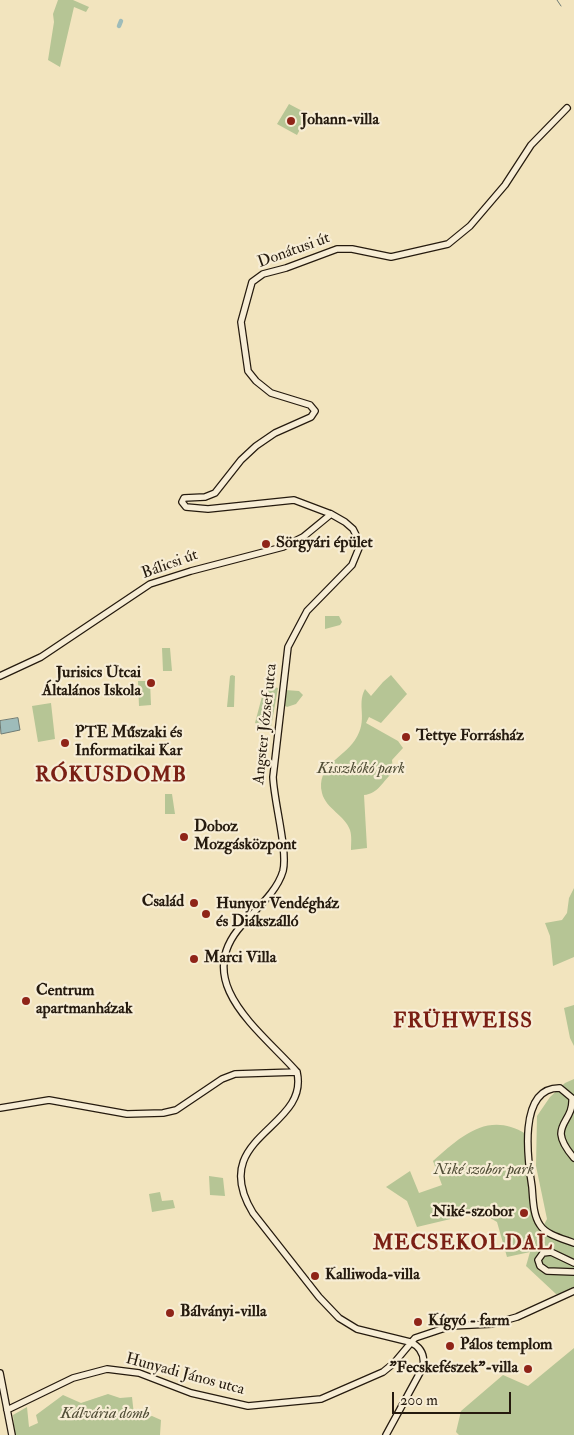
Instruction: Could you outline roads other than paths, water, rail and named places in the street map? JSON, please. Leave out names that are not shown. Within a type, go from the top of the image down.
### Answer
[{"type":"street","name":"Donátusi út","points":[[331,514],[294,500],[208,509],[186,507],[182,504],[184,498],[205,497],[215,493],[241,460],[256,446],[275,433],[311,417],[315,411],[310,405],[271,393],[256,381],[248,371],[241,322],[250,286],[263,274],[337,249],[352,249],[391,257],[448,244],[470,226],[505,185],[531,145],[567,108]]},
{"type":"street","name":"Bálicsi út","points":[[0,676],[41,657],[150,584],[191,570],[283,547],[303,537],[331,514]]},
{"type":"street","name":"Angster József utca","points":[[297,1072],[232,1001],[224,977],[223,963],[231,939],[274,889],[282,873],[285,854],[273,798],[273,777],[288,647],[306,611],[352,565],[359,548],[358,539],[353,529],[331,514]]},
{"type":"street","points":[[0,1108],[49,1100],[127,1114],[163,1113],[176,1110],[222,1079],[235,1074],[297,1072],[298,1089],[295,1100],[289,1109],[254,1143],[245,1158],[241,1179],[245,1200],[319,1298],[339,1318],[357,1329],[410,1342],[424,1357],[423,1368],[386,1435]]},
{"type":"street","points":[[574,1158],[563,1143],[561,1135],[562,1126],[572,1105],[572,1098],[560,1088],[550,1090],[540,1096],[531,1117],[526,1149],[528,1170],[535,1212],[540,1225],[549,1232],[574,1242]]},
{"type":"street","points":[[574,1263],[548,1252],[543,1253],[538,1260],[540,1266],[548,1271],[574,1272]]},
{"type":"street","points":[[410,1342],[451,1326],[492,1324],[517,1317],[574,1291]]},
{"type":"street","name":"Hunyadi János utca","points":[[7,1410],[73,1378],[107,1369],[139,1373],[199,1396],[248,1406],[321,1399],[383,1372],[394,1363],[410,1342]]},
{"type":"street","points":[[0,1374],[12,1435]]},
{"type":"water","points":[[18,718],[20,730],[1,734],[0,721]]},
{"type":"waterway","points":[[557,0],[561,6]]},
{"type":"waterway","points":[[119,26],[121,21]]},
{"type":"place","name":"Johann-villa","points":[[291,121]]},
{"type":"place","name":"Sörgyári épület","points":[[266,544]]},
{"type":"place","name":"Jurisics Utcai Általános Iskola","points":[[151,683]]},
{"type":"place","name":"Tettye Forrásház","points":[[406,737]]},
{"type":"place","name":"PTE Műszaki és Informatikai Kar","points":[[65,743]]},
{"type":"place","name":"Doboz Mozgásközpont","points":[[184,837]]},
{"type":"place","name":"Család","points":[[194,903]]},
{"type":"place","name":"Hunyor Vendégház és Diákszálló","points":[[206,914]]},
{"type":"place","name":"Marci Villa","points":[[194,959]]},
{"type":"place","name":"Centrum apartmanházak","points":[[26,1001]]},
{"type":"place","name":"Niké-szobor","points":[[524,1213]]},
{"type":"place","name":"Kalliwoda-villa","points":[[315,1276]]},
{"type":"place","name":"Bálványi-villa","points":[[170,1313]]},
{"type":"place","name":"Kígyó - farm","points":[[418,1322]]},
{"type":"place","name":"Pálos templom","points":[[450,1346]]},
{"type":"place","name":"\"Fecskefészek\"-villa","points":[[528,1369]]},
{"type":"district","name":"RÓKUSDOMB","points":[[111,776]]},
{"type":"district","name":"FRÜHWEISS","points":[[463,1022]]},
{"type":"district","name":"MECSEKOLDAL","points":[[463,1244]]},
{"type":"park label","name":"Kisszkókó park","points":[[361,770]]},
{"type":"park label","name":"Niké szobor park","points":[[484,1171]]},
{"type":"park label","name":"Kálvária domb","points":[[105,1415]]}]
